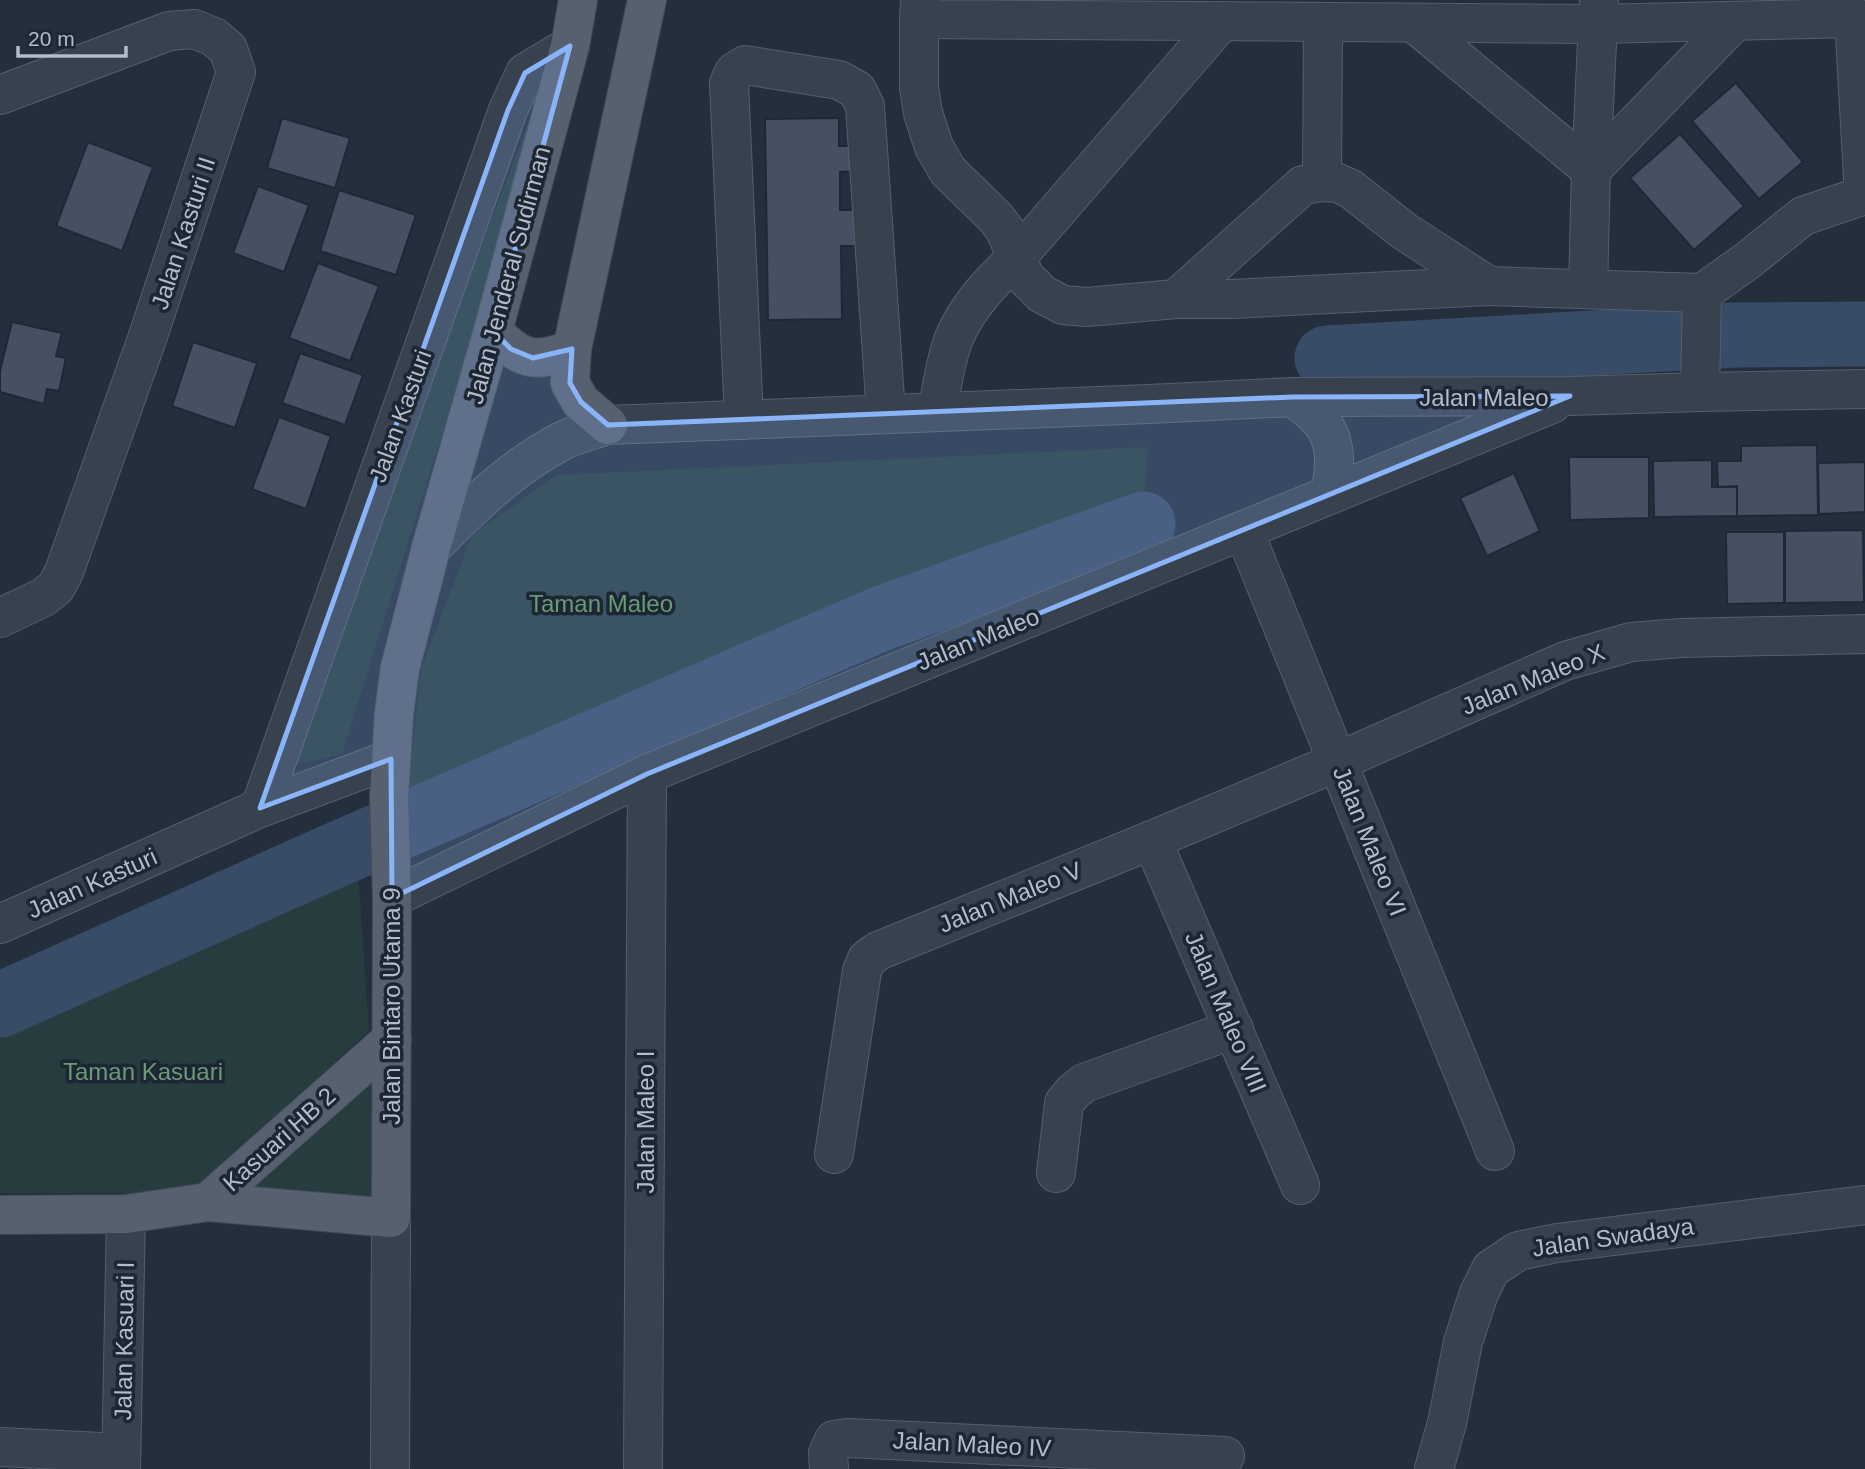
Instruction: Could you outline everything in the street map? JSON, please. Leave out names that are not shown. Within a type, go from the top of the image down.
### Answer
[{"type":"main road","name":"Jalan Jenderal Sudirman","points":[[431,548],[570,46],[578,0]]},
{"type":"main road","points":[[608,425],[581,402],[570,383],[572,349],[648,0]]},
{"type":"main road","points":[[493,331],[511,349],[533,358],[552,357],[572,349]]},
{"type":"main road","name":"Jalan Bintaro Utama 9","points":[[391,1218],[391,759],[400,668],[431,548]]},
{"type":"main road","name":"Kasuari HB 2","points":[[208,1202],[392,1039]]},
{"type":"main road","points":[[0,1215],[127,1214],[208,1202]]},
{"type":"main road","name":"Kasuari HB 2","points":[[208,1202],[391,1218]]},
{"type":"street","points":[[1700,378],[1702,306],[1747,261],[1803,216],[1865,195],[1860,19],[1735,21],[1598,12],[1414,23],[1222,21],[920,10],[919,87],[923,113],[934,147],[948,171],[1005,230],[1025,277],[1042,294],[1063,304],[1087,307],[1177,299],[1232,299],[1489,286],[1588,288],[1702,306]]},
{"type":"street","points":[[1588,288],[1598,12]]},
{"type":"street","points":[[937,412],[953,340],[984,289],[1017,257],[1222,21]]},
{"type":"street","points":[[1591,170],[1735,21]]},
{"type":"street","points":[[1322,182],[1323,22]]},
{"type":"street","points":[[1414,23],[1591,170]]},
{"type":"street","name":"Jalan Kasturi II","points":[[0,95],[169,31],[194,29],[214,37],[228,49],[236,72],[152,326],[64,572],[56,587],[44,597],[0,618]]},
{"type":"street","name":"Jalan Kasturi","points":[[260,808],[508,110],[525,74],[570,46]]},
{"type":"street","points":[[744,419],[729,83],[734,72],[745,65],[839,80],[857,90],[865,106],[886,414]]},
{"type":"street","points":[[1177,299],[1303,186],[1322,182],[1338,183],[1351,189],[1404,231],[1489,286]]},
{"type":"street","name":"Jalan Maleo","points":[[431,548],[485,494],[526,463],[564,440],[608,425],[1293,397],[1570,396],[1700,378],[1865,388]]},
{"type":"street","name":"Jalan Maleo","points":[[391,886],[647,775],[1570,396]]},
{"type":"street","points":[[1293,397],[1319,419],[1332,439],[1335,463],[1330,495]]},
{"type":"street","name":"Jalan Maleo VI","points":[[1244,531],[1496,1150]]},
{"type":"street","name":"Jalan Maleo X","points":[[1337,762],[1565,661],[1631,642],[1681,638],[1865,634]]},
{"type":"street","name":"Jalan Kasturi","points":[[0,923],[260,808],[391,759]]},
{"type":"street","name":"Jalan Maleo V","points":[[834,1154],[862,971],[867,959],[878,951],[1337,762]]},
{"type":"street","name":"Jalan Maleo I","points":[[643,1469],[647,775]]},
{"type":"street","name":"Jalan Maleo VIII","points":[[1152,840],[1300,1185]]},
{"type":"street","points":[[1056,1173],[1064,1103],[1084,1083],[1234,1030]]},
{"type":"street","name":"Jalan Swadaya","points":[[1434,1469],[1447,1423],[1463,1342],[1479,1293],[1491,1269],[1518,1251],[1557,1243],[1865,1205]]},
{"type":"street","name":"Jalan Kasuari I","points":[[121,1461],[127,1214]]},
{"type":"street","name":"Jalan Bintaro Utama 9","points":[[390,1469],[391,1218]]},
{"type":"street","name":"Jalan Maleo IV","points":[[829,1469],[828,1453],[834,1440],[848,1438],[1225,1456]]},
{"type":"street","points":[[0,1447],[121,1461]]},
{"type":"highlighted area","points":[[570,46],[493,331],[511,349],[533,358],[572,349],[570,383],[581,402],[608,425],[1293,397],[1570,396],[1244,531],[647,774],[392,898],[391,759],[260,808],[508,110],[525,73]]},
{"type":"green space","points":[[545,79],[486,293],[342,754],[282,768]]},
{"type":"green space","name":"Taman Maleo","points":[[1148,447],[1143,524],[497,785],[408,828],[411,757],[421,669],[472,535],[557,475]]},
{"type":"green space","name":"Taman Kasuari","points":[[356,842],[369,1031],[219,1168],[186,1193],[0,1193],[0,1000]]},
{"type":"green space","points":[[395,1048],[392,1214],[215,1207]]},
{"type":"building","points":[[1736,83],[1803,162],[1759,199],[1692,121]]},
{"type":"building","points":[[282,118],[350,138],[335,188],[267,168]]},
{"type":"building","points":[[839,118],[839,146],[859,146],[859,171],[840,172],[840,210],[861,210],[861,246],[841,246],[842,319],[768,320],[765,119]]},
{"type":"building","points":[[1680,134],[1744,206],[1694,250],[1630,178]]},
{"type":"building","points":[[88,142],[153,167],[122,251],[56,226]]},
{"type":"building","points":[[258,186],[309,205],[284,272],[233,253]]},
{"type":"building","points":[[339,190],[416,215],[396,275],[320,251]]},
{"type":"building","points":[[318,263],[379,286],[350,361],[289,338]]},
{"type":"building","points":[[12,322],[62,333],[56,356],[66,358],[59,391],[47,389],[44,404],[0,392],[0,371]]},
{"type":"building","points":[[193,342],[257,363],[235,428],[172,406]]},
{"type":"building","points":[[300,353],[363,375],[345,425],[282,403]]},
{"type":"building","points":[[279,417],[331,436],[306,509],[252,489]]},
{"type":"building","points":[[1817,445],[1818,515],[1737,516],[1737,486],[1718,487],[1717,461],[1741,461],[1741,446]]},
{"type":"building","points":[[1569,457],[1649,457],[1649,518],[1570,520]]},
{"type":"building","points":[[1712,460],[1712,487],[1737,487],[1737,516],[1654,517],[1653,461]]},
{"type":"building","points":[[1865,462],[1865,512],[1819,514],[1818,463]]},
{"type":"building","points":[[1514,473],[1540,531],[1487,556],[1460,498]]},
{"type":"building","points":[[1863,530],[1864,602],[1785,603],[1785,531]]},
{"type":"building","points":[[1726,532],[1784,532],[1784,603],[1727,604]]},
{"type":"waterway","points":[[1327,358],[1735,335],[1865,334]]},
{"type":"waterway","points":[[0,1005],[331,857],[880,619],[1143,524]]}]
